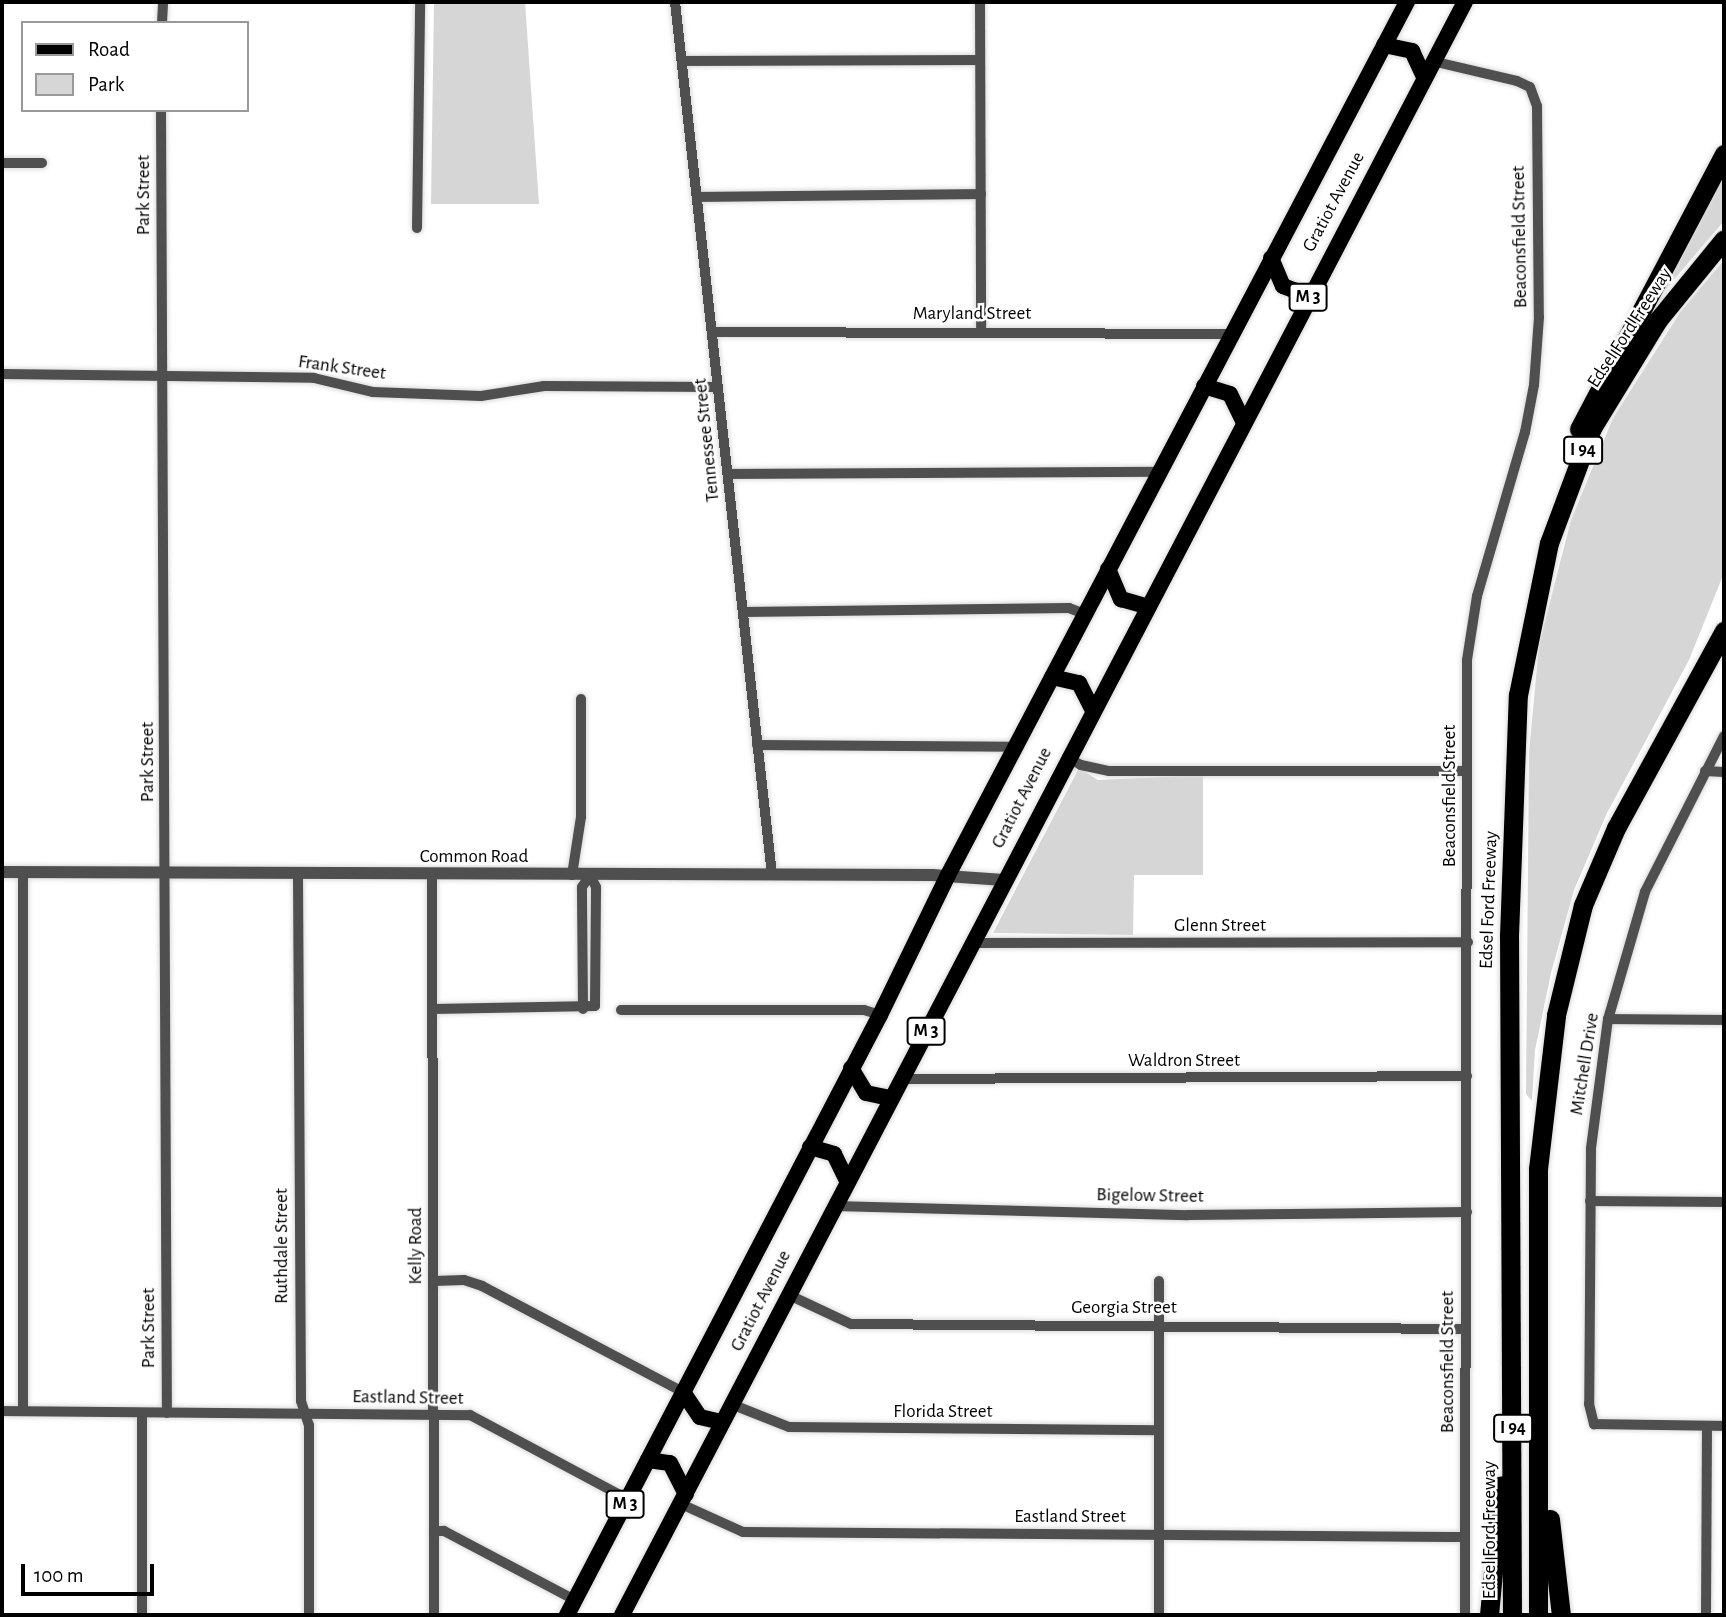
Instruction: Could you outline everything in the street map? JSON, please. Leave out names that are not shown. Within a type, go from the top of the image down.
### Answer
[{"type":"highway","points":[[1518,695],[1516,645],[1526,589],[1556,485],[1598,390],[1724,154]]},
{"type":"highway","name":"Edsel Ford Freeway","points":[[1512,1615],[1514,1240],[1509,936],[1518,695],[1549,543],[1592,428],[1658,320],[1724,239]]},
{"type":"highway","points":[[1721,638],[1724,617]]},
{"type":"highway","name":"I 94","points":[[1538,1615],[1538,1169],[1545,1076],[1567,961],[1583,905],[1616,828],[1721,638]]},
{"type":"highway","points":[[1489,1615],[1501,1488],[1504,1331],[1514,1240]]},
{"type":"highway","points":[[1539,1423],[1560,1615]]},
{"type":"main road","name":"Gratiot Avenue","points":[[567,1615],[880,1015],[947,877],[1407,2]]},
{"type":"main road","name":"Gratiot Avenue","points":[[626,1614],[731,1404],[1145,606],[1465,2]]},
{"type":"main road","points":[[1384,45],[1412,51],[1424,77]]},
{"type":"main road","points":[[1271,258],[1283,286],[1309,296]]},
{"type":"main road","points":[[1204,386],[1230,394],[1243,421]]},
{"type":"main road","points":[[1108,569],[1121,599],[1145,606]]},
{"type":"main road","points":[[1052,677],[1079,683],[1092,709]]},
{"type":"main road","points":[[851,1068],[866,1093],[890,1098]]},
{"type":"main road","points":[[810,1147],[834,1154],[847,1181]]},
{"type":"main road","points":[[683,1392],[700,1417],[722,1422]]},
{"type":"main road","points":[[648,1460],[670,1463],[683,1499]]},
{"type":"street","points":[[162,21],[163,2]]},
{"type":"street","points":[[417,228],[420,2]]},
{"type":"street","name":"Tennessee Street","points":[[675,2],[772,875]]},
{"type":"street","points":[[979,2],[981,332]]},
{"type":"street","points":[[682,61],[980,60]]},
{"type":"street","name":"Beaconsfield Street","points":[[1432,61],[1517,81],[1530,88],[1537,106],[1539,317],[1534,385],[1474,613],[1467,660],[1465,1615]]},
{"type":"street","name":"Park Street","points":[[161,112],[167,1413]]},
{"type":"street","points":[[2,163],[42,163]]},
{"type":"street","points":[[698,197],[981,194]]},
{"type":"street","name":"Maryland Street","points":[[713,332],[1231,334]]},
{"type":"street","name":"Frank Street","points":[[2,374],[314,378],[373,392],[481,396],[544,386],[718,387]]},
{"type":"street","points":[[728,474],[1159,472]]},
{"type":"street","points":[[743,612],[1069,608],[1085,614]]},
{"type":"street","points":[[572,875],[581,817],[581,699]]},
{"type":"street","name":"Mitchell Drive","points":[[1707,1426],[1601,1425],[1591,1421],[1590,1201],[1594,1110],[1608,1019],[1641,902],[1724,736]]},
{"type":"street","points":[[757,744],[1015,747]]},
{"type":"street","points":[[1067,757],[1081,765],[1109,771],[1467,771]]},
{"type":"street","points":[[1705,771],[1724,772]]},
{"type":"street","name":"Common Road","points":[[2,872],[432,877],[772,875],[1004,880]]},
{"type":"street","points":[[23,872],[23,1411]]},
{"type":"street","name":"Ruthdale Street","points":[[298,875],[301,1401],[309,1425],[309,1615]]},
{"type":"street","points":[[433,1009],[583,1009],[582,887],[590,875]]},
{"type":"street","name":"Kelly Road","points":[[432,877],[434,1615]]},
{"type":"street","name":"Glenn Street","points":[[972,943],[1468,942]]},
{"type":"street","points":[[621,1010],[864,1010],[880,1015]]},
{"type":"street","points":[[1608,1019],[1724,1020]]},
{"type":"street","name":"Waldron Street","points":[[901,1079],[1467,1076]]},
{"type":"street","points":[[1590,1201],[1724,1202]]},
{"type":"street","name":"Bigelow Street","points":[[834,1206],[1188,1215],[1467,1212]]},
{"type":"street","points":[[434,1281],[464,1280],[482,1286],[683,1392]]},
{"type":"street","points":[[1158,1615],[1159,1281]]},
{"type":"street","name":"Georgia Street","points":[[789,1295],[846,1323],[1466,1329]]},
{"type":"street","name":"Florida Street","points":[[731,1404],[791,1427],[1159,1430]]},
{"type":"street","points":[[2,1411],[142,1413],[142,1615]]},
{"type":"street","name":"Eastland Street","points":[[142,1413],[470,1415],[627,1499]]},
{"type":"street","points":[[1706,1615],[1707,1426],[1724,1426]]},
{"type":"street","name":"Eastland Street","points":[[683,1499],[743,1532],[1465,1537]]},
{"type":"street","points":[[434,1531],[444,1531],[575,1600]]},
{"type":"green space","points":[[434,2],[525,2],[539,204],[431,204]]},
{"type":"green space","points":[[1724,172],[1724,221],[1659,297]]},
{"type":"green space","points":[[1724,260],[1724,573],[1689,660],[1607,813],[1574,890],[1551,973],[1535,1050],[1532,1101],[1526,1094],[1529,753],[1539,645],[1571,520],[1613,418],[1681,311]]},
{"type":"green space","points":[[1079,768],[1098,780],[1203,775],[1203,875],[1134,875],[1133,935],[993,933]]}]
